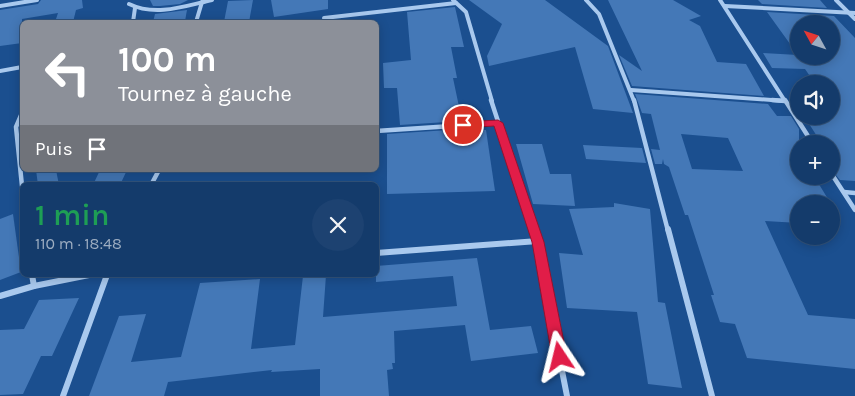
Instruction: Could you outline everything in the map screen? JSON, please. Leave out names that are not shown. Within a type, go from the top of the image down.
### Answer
[{"type":"street","points":[[0,6],[37,0]]},
{"type":"street","points":[[129,4],[135,8],[156,10],[213,0]]},
{"type":"street","points":[[586,0],[599,14],[631,90],[712,396]]},
{"type":"street","points":[[720,0],[806,135]]},
{"type":"street","points":[[836,0],[855,19]]},
{"type":"street","points":[[324,18],[455,1],[466,12],[498,123],[538,242],[567,396]]},
{"type":"street","points":[[197,20],[202,2]]},
{"type":"street","points":[[725,6],[855,13]]},
{"type":"street","points":[[132,20],[135,8]]},
{"type":"street","points":[[0,71],[20,67]]},
{"type":"street","points":[[631,90],[785,101]]},
{"type":"street","points":[[20,118],[16,127],[20,166]]},
{"type":"street","points":[[379,131],[498,123]]},
{"type":"street","points":[[839,185],[855,210]]},
{"type":"street","points":[[844,192],[855,193]]},
{"type":"street","points":[[379,253],[538,242]]},
{"type":"street","points":[[32,277],[34,286]]},
{"type":"street","points":[[0,296],[34,286],[79,277]]},
{"type":"street","points":[[63,396],[106,277]]},
{"type":"building","points":[[41,0],[82,0],[83,8],[76,10],[74,20],[56,20],[58,13],[22,19],[20,20],[20,43],[0,46],[0,10],[38,4]]},
{"type":"building","points":[[150,0],[188,0],[180,4],[153,6]]},
{"type":"building","points":[[253,0],[249,20],[224,20],[228,1]]},
{"type":"building","points":[[271,0],[328,0],[328,9],[274,17]]},
{"type":"building","points":[[469,0],[545,0],[608,46],[633,113],[593,109],[575,47],[489,66],[487,56],[502,24]]},
{"type":"building","points":[[608,0],[673,0],[701,16],[689,20],[700,26],[717,62],[746,64],[764,96],[632,86],[619,55],[642,71]]},
{"type":"building","points":[[758,0],[820,0],[827,8],[762,4]]},
{"type":"building","points":[[455,7],[464,47],[451,47],[457,78],[453,78],[462,121],[400,125],[397,88],[384,88],[383,63],[411,60],[407,12]]},
{"type":"building","points":[[187,10],[185,20],[154,20],[155,14]]},
{"type":"building","points":[[767,12],[817,15],[790,15],[790,44]]},
{"type":"building","points":[[840,22],[855,38],[855,181],[840,180],[840,135],[816,135],[810,125],[840,125],[840,75],[809,75],[805,69],[772,68],[763,53],[790,55],[790,65],[840,65]]},
{"type":"building","points":[[635,94],[768,104],[777,116],[790,116],[790,125],[797,125],[799,135],[790,135],[790,185],[819,185],[826,195],[790,195],[790,222],[765,221],[808,315],[855,319],[855,369],[747,358],[735,324],[720,322],[711,295],[714,295],[688,215],[685,215],[669,167],[664,164],[663,159],[662,164],[655,164],[651,149],[660,150],[651,114],[642,113]],"holes":[[[681,134],[728,138],[743,171],[692,169]]]},
{"type":"building","points":[[464,129],[486,130],[495,191],[387,194],[387,134]]},
{"type":"building","points":[[516,144],[542,144],[550,174],[571,174],[575,206],[533,204]]},
{"type":"building","points":[[583,145],[642,148],[646,163],[586,159]]},
{"type":"building","points":[[36,172],[56,172],[58,182],[38,182]]},
{"type":"building","points":[[99,172],[126,172],[121,182],[94,182]]},
{"type":"building","points":[[614,203],[650,209],[658,302],[665,303],[682,388],[648,384],[637,312],[567,308],[559,253],[583,255],[569,209],[614,207]]},
{"type":"building","points":[[13,214],[20,272],[0,280],[0,219]]},
{"type":"building","points":[[477,258],[490,330],[531,326],[538,353],[471,361],[465,325],[394,331],[395,363],[392,363],[393,369],[387,370],[389,396],[320,396],[320,369],[271,372],[272,370],[168,382],[164,396],[89,396],[119,316],[146,314],[131,362],[181,357],[200,283],[260,279],[251,349],[295,345],[303,277],[326,277],[323,317],[457,306],[453,276],[376,282],[376,277],[379,277],[379,266]]},
{"type":"building","points":[[79,298],[52,356],[41,356],[23,394],[0,395],[0,330],[24,329],[39,300]]},
{"type":"route","points":[[463,125],[498,123],[538,242],[560,357]]}]
